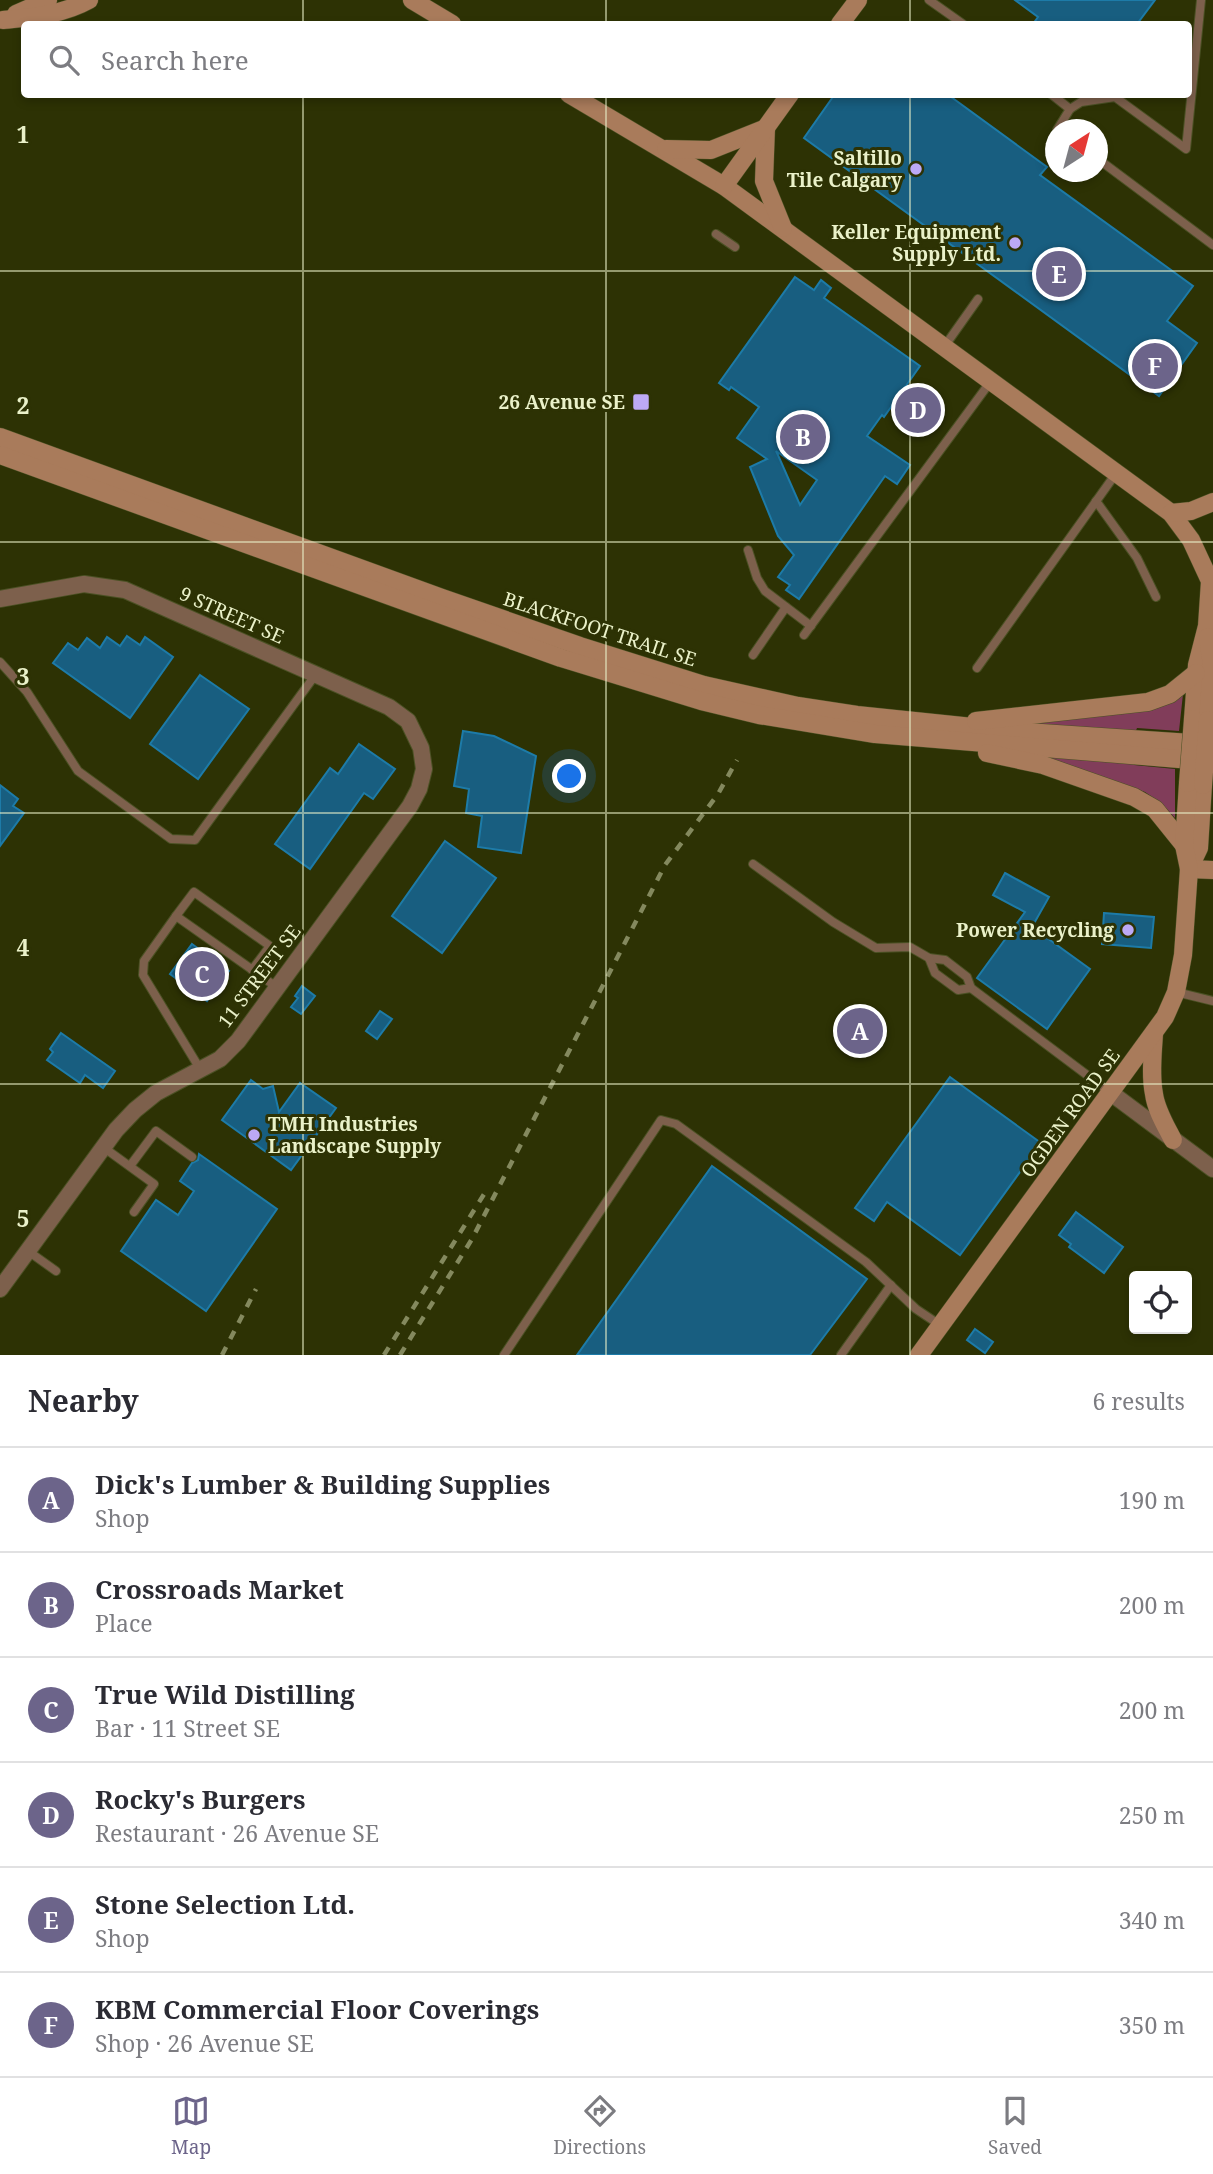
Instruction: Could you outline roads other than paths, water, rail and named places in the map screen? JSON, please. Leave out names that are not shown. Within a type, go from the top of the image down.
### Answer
[{"type":"main road","points":[[1,21],[48,0]]},
{"type":"main road","points":[[1,21],[44,16],[74,8],[89,0]]},
{"type":"main road","points":[[412,0],[447,21]]},
{"type":"main road","points":[[842,21],[858,0]]},
{"type":"main road","points":[[576,98],[724,186],[783,228],[1171,513],[1191,540],[1212,580],[1207,668],[1170,694],[1148,702],[1032,716],[990,718],[954,733]]},
{"type":"main road","points":[[724,186],[787,98]]},
{"type":"main road","points":[[663,149],[711,150],[766,128]]},
{"type":"main road","points":[[766,128],[764,181],[783,228]]},
{"type":"main road","name":"BLACKFOOT TRAIL SE","points":[[0,437],[442,598],[704,685],[798,706],[954,733],[1213,762]]},
{"type":"main road","name":"BLACKFOOT TRAIL SE","points":[[0,455],[561,658],[701,701],[758,715],[875,734],[954,733],[1213,745]]},
{"type":"main road","points":[[1171,513],[1191,511],[1213,502]]},
{"type":"main road","name":"OGDEN ROAD SE","points":[[919,1355],[1154,1033],[1165,1017],[1176,992],[1183,956],[1189,869],[1184,845],[1196,784],[1207,668]]},
{"type":"main road","points":[[954,733],[992,754],[1043,765],[1134,797],[1155,809],[1184,845]]},
{"type":"main road","name":"OGDEN ROAD SE","points":[[1189,869],[1199,848],[1196,784]]},
{"type":"main road","points":[[1200,832],[1213,846]]},
{"type":"main road","points":[[1189,869],[1213,870]]},
{"type":"main road","points":[[1154,1033],[1154,1095],[1173,1140]]},
{"type":"street","name":"9 STREET SE","points":[[0,599],[85,584],[125,590],[389,707],[408,721],[421,748]]},
{"type":"street","name":"11 STREET SE","points":[[0,1289],[103,1147],[135,1110],[156,1093],[220,1059],[238,1041],[410,806],[419,789],[424,769],[421,748]]},
{"type":"street","points":[[1111,1093],[1213,1169]]},
{"type":"lane","points":[[929,0],[959,21]]},
{"type":"lane","points":[[1192,89],[1201,0]]},
{"type":"lane","points":[[1056,98],[1070,109]]},
{"type":"lane","points":[[1064,119],[1070,109],[1081,102],[1108,98]]},
{"type":"lane","points":[[1116,98],[1186,149],[1191,98]]},
{"type":"lane","points":[[1108,167],[1213,245]]},
{"type":"lane","points":[[716,234],[735,247]]},
{"type":"lane","points":[[944,346],[978,299]]},
{"type":"lane","points":[[804,635],[991,381]]},
{"type":"lane","points":[[977,668],[1117,472]]},
{"type":"lane","points":[[1096,501],[1137,558],[1156,597]]},
{"type":"lane","points":[[748,550],[757,578],[765,591],[811,626]]},
{"type":"lane","points":[[753,655],[786,607]]},
{"type":"lane","points":[[0,662],[27,692],[78,771],[171,839],[195,839],[316,674]]},
{"type":"lane","points":[[753,864],[833,922],[876,948],[910,947],[929,958],[945,960],[967,977],[971,989],[1111,1093]]},
{"type":"lane","points":[[200,1069],[143,975],[144,961],[194,892],[270,946],[252,970]]},
{"type":"lane","points":[[176,916],[278,988]]},
{"type":"lane","points":[[929,958],[935,974],[958,990],[971,989]]},
{"type":"lane","points":[[1176,992],[1213,1001]]},
{"type":"lane","points":[[504,1355],[661,1120],[676,1124],[866,1262],[916,1309],[940,1325]]},
{"type":"lane","points":[[130,1166],[156,1131],[192,1157]]},
{"type":"lane","points":[[103,1147],[154,1184],[134,1212]]},
{"type":"lane","points":[[28,1251],[56,1271]]},
{"type":"lane","points":[[841,1355],[891,1285]]},
{"type":"railway","points":[[400,1355],[472,1239],[665,865],[718,794],[737,760]]},
{"type":"railway","points":[[384,1355],[486,1191]]},
{"type":"railway","points":[[222,1355],[256,1289]]},
{"type":"place","name":"Saltillo Tile Calgary","points":[[916,169]]},
{"type":"place","name":"Keller Equipment Supply Ltd.","points":[[1015,243]]},
{"type":"place","name":"Stone Selection Ltd.","points":[[1059,274]]},
{"type":"place","name":"KBM Commercial Floor Coverings","points":[[1155,366]]},
{"type":"place","name":"26 Avenue SE","points":[[641,402]]},
{"type":"place","name":"Rocky's Burgers","points":[[918,410]]},
{"type":"place","name":"Crossroads Market","points":[[803,437]]},
{"type":"place","name":"Power Recycling","points":[[1128,930]]},
{"type":"place","name":"True Wild Distilling","points":[[202,974]]},
{"type":"place","name":"Dick's Lumber & Building Supplies","points":[[860,1031]]},
{"type":"place","name":"TMH Industries Landscape Supply","points":[[254,1135]]}]
